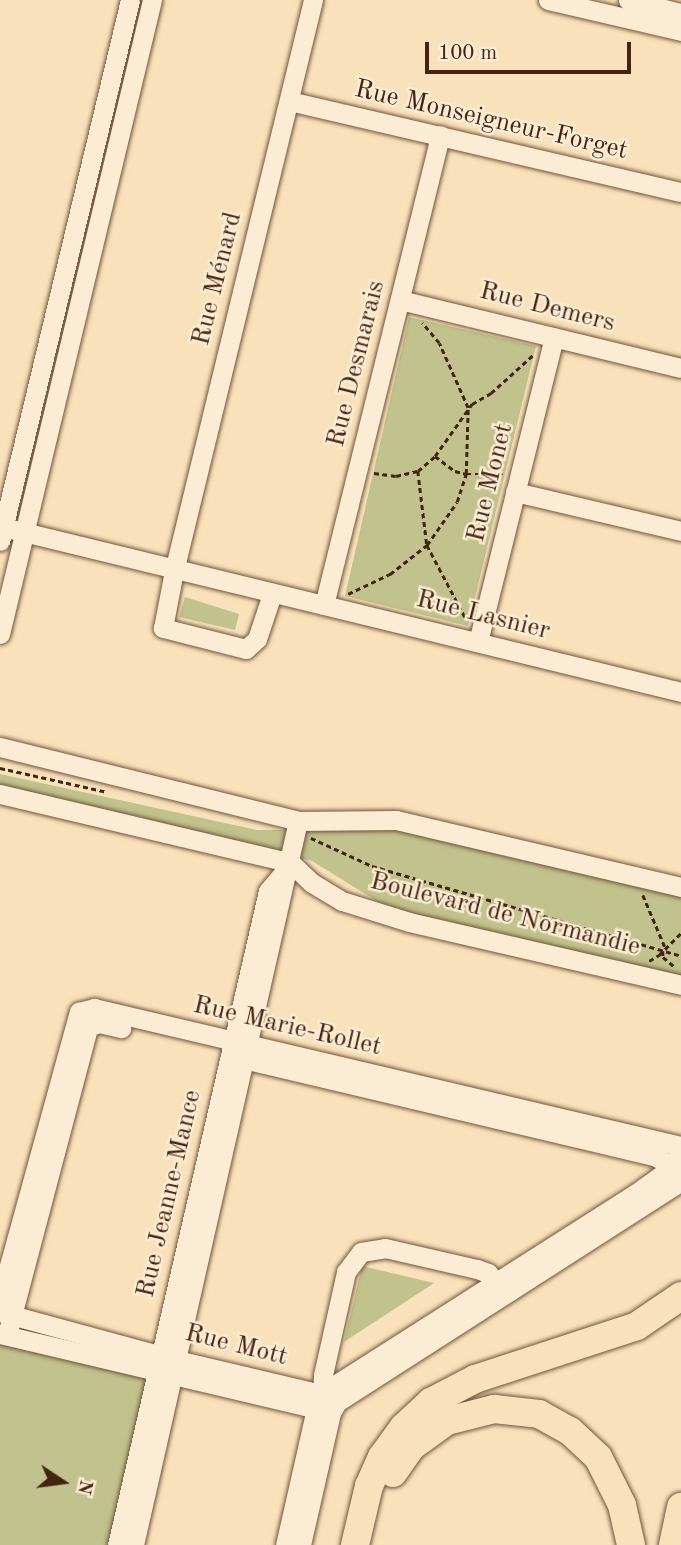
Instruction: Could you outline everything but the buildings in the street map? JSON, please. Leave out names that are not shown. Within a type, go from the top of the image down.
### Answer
[{"type":"highway","points":[[355,1545],[369,1486],[382,1457],[404,1427],[431,1402],[475,1380],[637,1326],[681,1296]]},
{"type":"highway","points":[[370,1545],[387,1485],[411,1447],[447,1421],[470,1413],[507,1408],[550,1419],[588,1446],[605,1468],[617,1491],[631,1545]]},
{"type":"highway","points":[[673,1545],[681,1507]]},
{"type":"street","points":[[2,534],[130,0]]},
{"type":"street","points":[[0,634],[152,0]]},
{"type":"street","name":"Rue Ménard","points":[[174,571],[313,0]]},
{"type":"street","points":[[548,0],[681,31]]},
{"type":"street","points":[[628,0],[681,13]]},
{"type":"street","points":[[117,56],[137,60]]},
{"type":"street","name":"Rue Monseigneur-Forget","points":[[289,101],[681,192]]},
{"type":"street","name":"Rue Desmarais","points":[[324,606],[402,301],[440,135]]},
{"type":"street","points":[[79,212],[100,217]]},
{"type":"street","name":"Rue Demers","points":[[402,301],[681,368]]},
{"type":"street","name":"Rue Monet","points":[[478,642],[554,337]]},
{"type":"street","points":[[39,377],[60,382]]},
{"type":"street","points":[[518,483],[681,531]]},
{"type":"street","name":"Rue Lasnier","points":[[2,534],[24,533],[681,692]]},
{"type":"street","points":[[174,571],[163,628],[246,649],[257,639],[272,594]]},
{"type":"street","points":[[0,747],[296,827],[396,820],[681,887]]},
{"type":"street","name":"Boulevard de Normandie","points":[[0,794],[291,863],[312,883],[342,901],[409,922],[681,985]]},
{"type":"street","name":"Rue Jeanne-Mance","points":[[117,1545],[167,1365],[240,1051],[291,863],[296,827]]},
{"type":"street","name":"Rue Marie-Rollet","points":[[84,1020],[94,1009],[240,1051],[481,1108],[679,1163]]},
{"type":"street","points":[[0,1298],[84,1020]]},
{"type":"street","points":[[4,1335],[6,1313],[84,1020]]},
{"type":"street","points":[[285,1545],[327,1405],[679,1163]]},
{"type":"street","points":[[301,1545],[327,1405],[323,1375],[346,1272],[360,1252],[385,1248],[477,1269],[500,1288]]},
{"type":"street","name":"Rue Mott","points":[[6,1313],[167,1365]]},
{"type":"street","name":"Rue Mott","points":[[4,1335],[167,1365],[327,1405]]},
{"type":"street","name":"Rue Jeanne-Mance","points":[[134,1545],[167,1365]]},
{"type":"path","points":[[324,606],[390,574],[427,545],[457,502],[466,474],[468,408],[439,343],[402,301]]},
{"type":"path","points":[[358,471],[396,476],[418,471],[435,456],[468,408],[491,393],[554,337]]},
{"type":"path","points":[[435,456],[466,474],[518,483]]},
{"type":"path","points":[[418,471],[427,545],[478,642]]},
{"type":"path","points":[[0,768],[107,792]]},
{"type":"path","points":[[296,827],[372,866],[681,956]]},
{"type":"path","points":[[641,890],[665,950],[663,957],[681,970]]},
{"type":"path","points":[[648,961],[665,950],[681,933]]},
{"type":"green space","points":[[409,317],[536,346],[468,626],[345,596]]},
{"type":"green space","points":[[185,597],[239,614],[235,630],[179,617]]},
{"type":"green space","points":[[0,774],[257,830],[397,829],[681,896],[681,978],[388,908],[312,861],[239,841],[0,793]]},
{"type":"green space","points":[[362,1266],[434,1283],[344,1342]]},
{"type":"green space","points":[[0,1334],[155,1372],[117,1545],[0,1545]]}]
